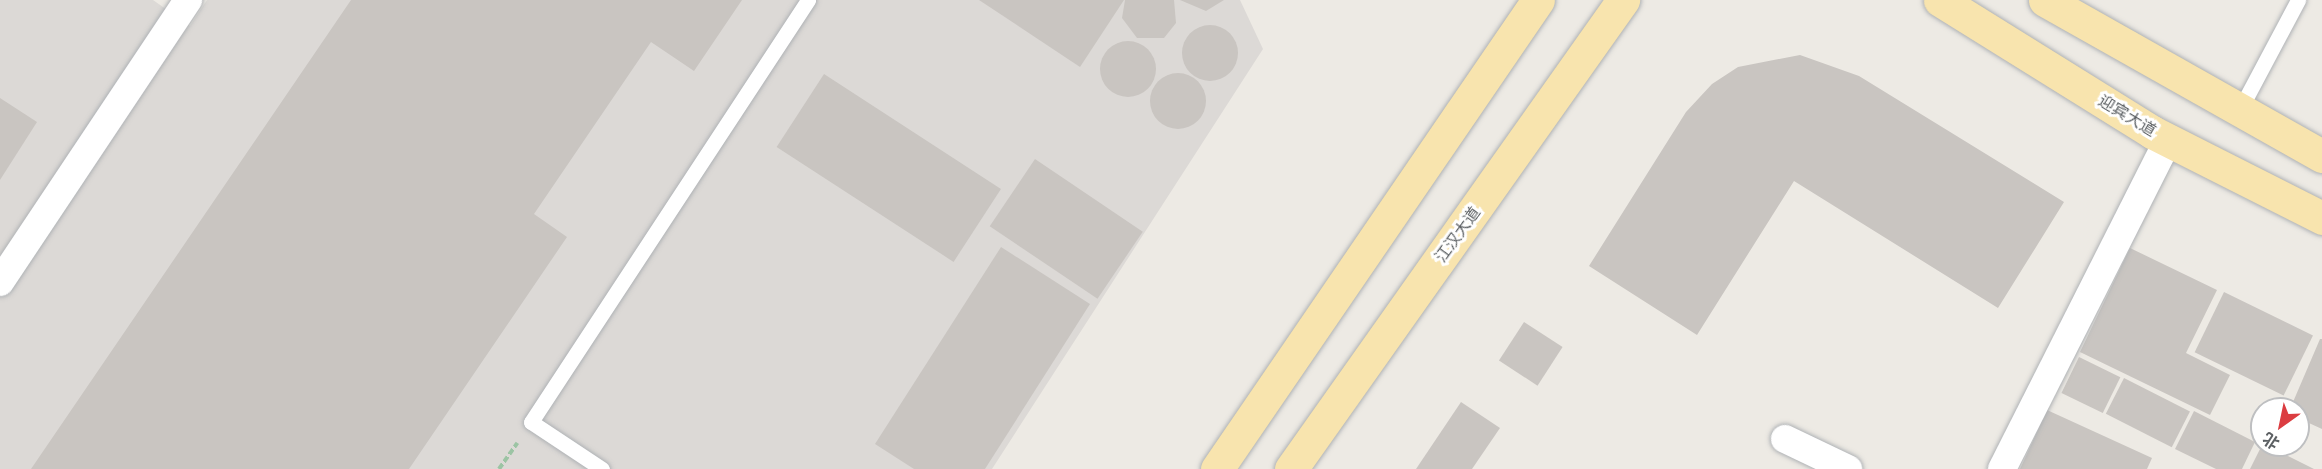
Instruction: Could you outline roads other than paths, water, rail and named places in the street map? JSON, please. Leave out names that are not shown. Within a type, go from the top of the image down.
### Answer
[{"type":"main road","points":[[1217,469],[1538,0]]},
{"type":"main road","name":"迎宾大道","points":[[1940,0],[2169,140],[2322,218]]},
{"type":"main road","points":[[2046,0],[2322,156]]},
{"type":"main road","name":"江汉大道","points":[[1291,469],[1624,5]]},
{"type":"street","points":[[0,282],[188,0]]},
{"type":"street","points":[[2002,469],[2169,140]]},
{"type":"street","points":[[1785,439],[1848,469]]},
{"type":"lane","points":[[602,469],[531,422],[808,0]]},
{"type":"lane","points":[[2239,111],[2298,0]]}]
